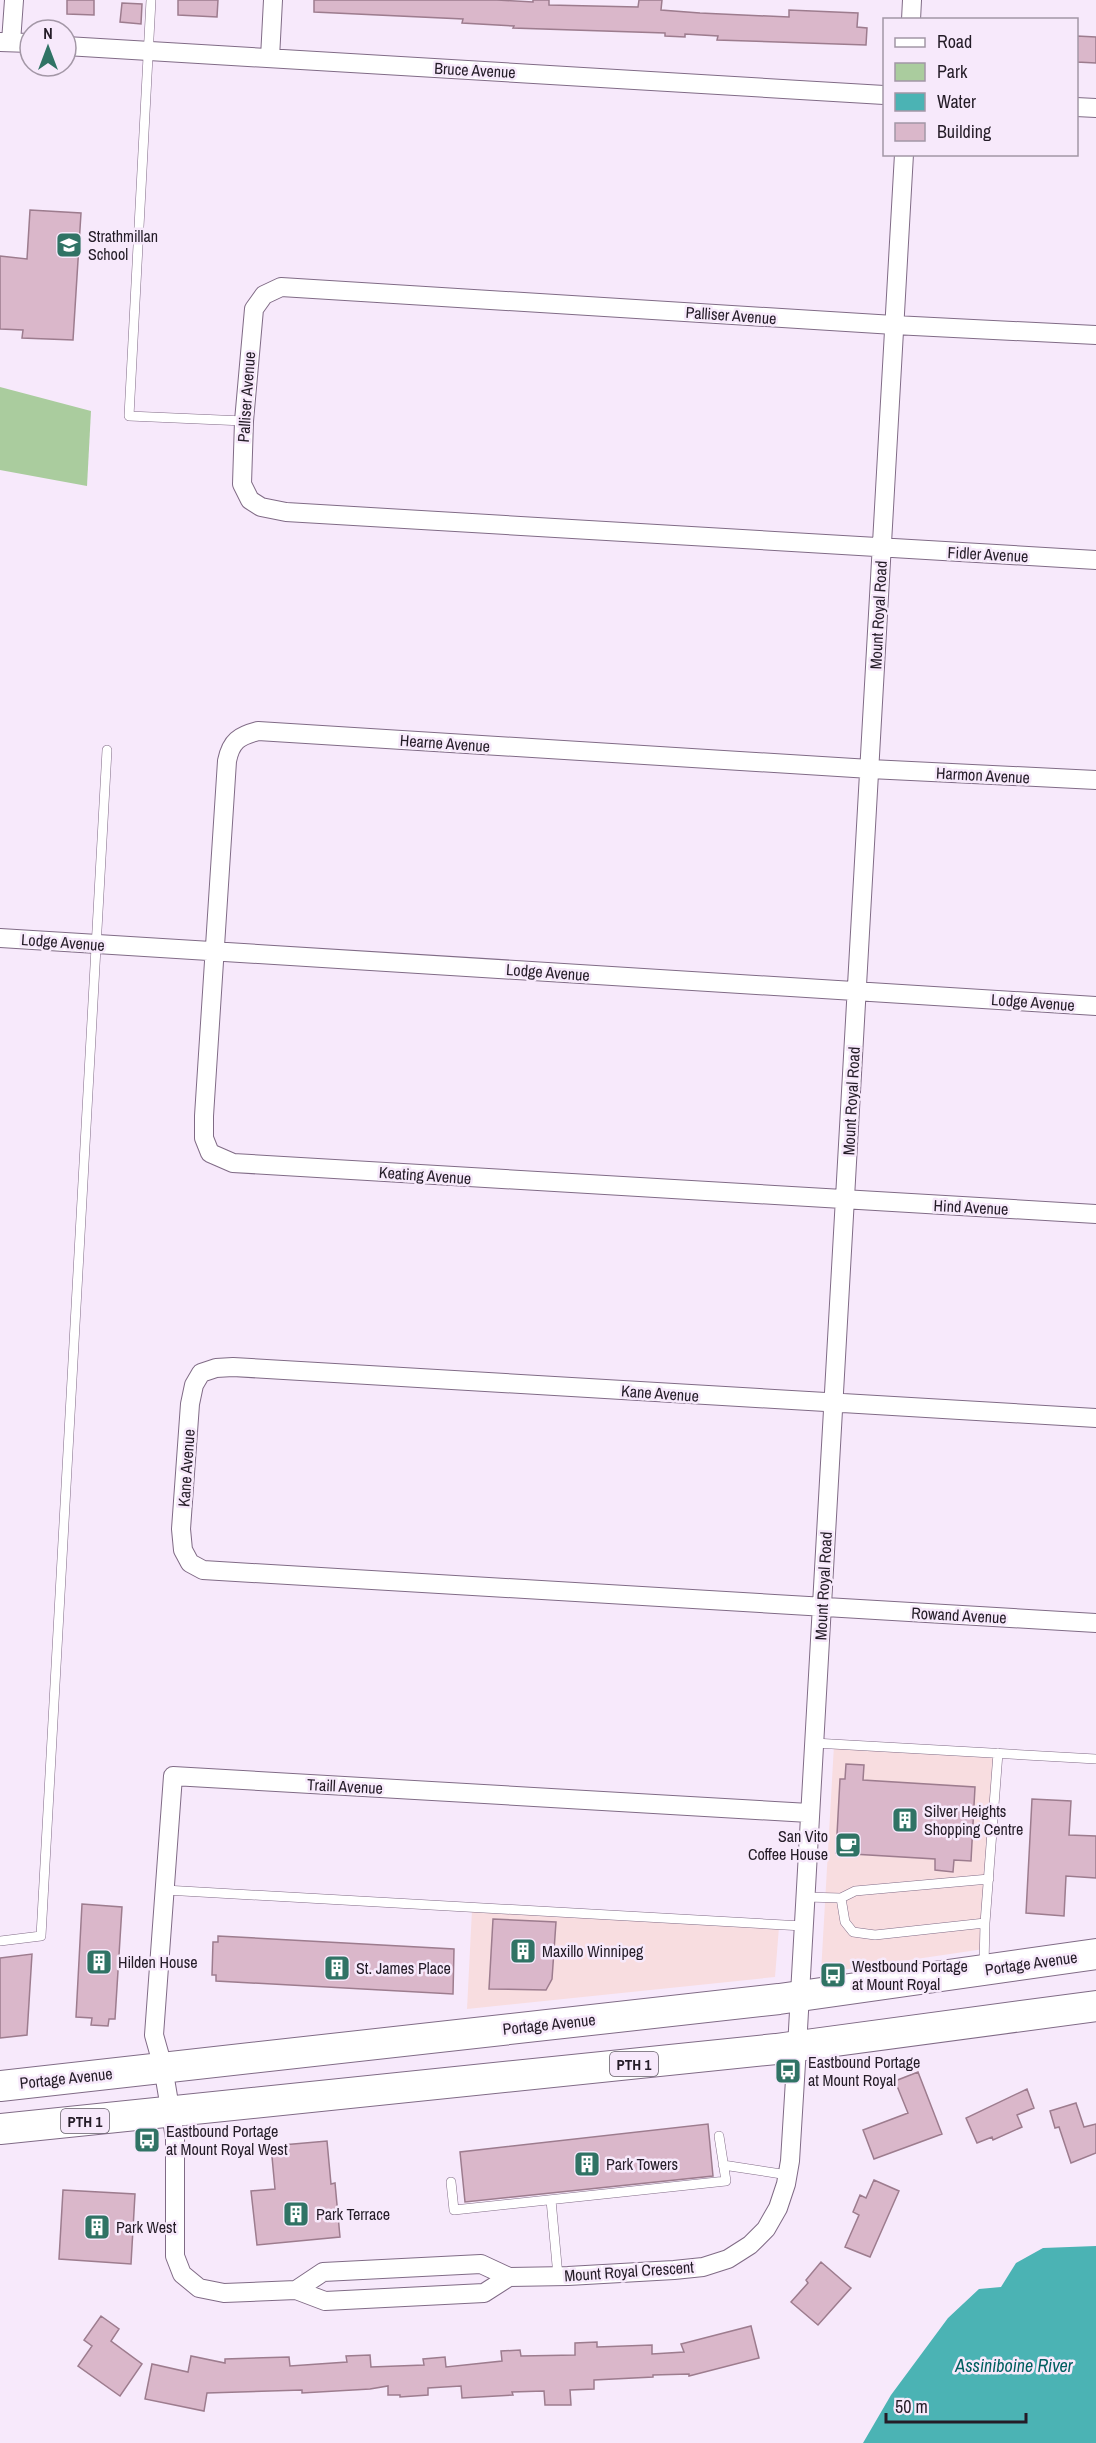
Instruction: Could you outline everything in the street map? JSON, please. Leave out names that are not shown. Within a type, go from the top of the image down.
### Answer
[{"type":"highway","name":"Portage Avenue","points":[[0,2086],[800,1996],[1096,1954]]},
{"type":"highway","name":"PTH 1","points":[[0,2129],[797,2047],[1096,2006]]},
{"type":"street","points":[[6,42],[14,0]]},
{"type":"street","points":[[270,58],[273,0]]},
{"type":"street","points":[[911,18],[912,0]]},
{"type":"street","name":"Bruce Avenue","points":[[78,47],[883,95]]},
{"type":"street","points":[[1078,107],[1096,108]]},
{"type":"street","name":"Mount Royal Road","points":[[797,2047],[904,156]]},
{"type":"street","name":"Palliser Avenue","points":[[881,548],[286,512],[261,507],[250,500],[242,484],[244,421],[254,309],[264,295],[281,287],[894,325]]},
{"type":"street","points":[[894,325],[1096,335]]},
{"type":"street","name":"Fidler Avenue","points":[[881,548],[1096,560]]},
{"type":"street","name":"Hearne Avenue","points":[[214,951],[227,761],[229,748],[239,736],[258,731],[870,769]]},
{"type":"street","name":"Harmon Avenue","points":[[870,769],[1096,780]]},
{"type":"street","name":"Lodge Avenue","points":[[0,938],[1096,1006]]},
{"type":"street","name":"Keating Avenue","points":[[214,951],[204,1138],[210,1153],[233,1163],[845,1201]]},
{"type":"street","name":"Hind Avenue","points":[[845,1201],[1096,1214]]},
{"type":"street","name":"Kane Avenue","points":[[822,1608],[203,1570],[190,1563],[183,1550],[182,1529],[190,1404],[194,1385],[201,1373],[216,1368],[233,1367],[834,1404]]},
{"type":"street","points":[[834,1404],[1096,1418]]},
{"type":"street","name":"Rowand Avenue","points":[[822,1608],[1096,1623]]},
{"type":"street","name":"Traill Avenue","points":[[171,2113],[163,2067],[154,2035],[173,1776],[810,1814]]},
{"type":"street","name":"Mount Royal Crescent","points":[[296,2290],[323,2272],[481,2264],[509,2277],[558,2276],[674,2270],[703,2267],[728,2259],[750,2245],[765,2229],[778,2208],[788,2175],[797,2047]]},
{"type":"street","points":[[171,2113],[175,2138],[175,2256],[182,2274],[199,2288],[224,2293],[296,2290],[325,2301],[483,2293],[509,2277]]},
{"type":"lane","points":[[151,0],[129,416],[244,421]]},
{"type":"lane","points":[[0,1941],[40,1936],[106,750]]},
{"type":"lane","points":[[814,1743],[1096,1759]]},
{"type":"lane","points":[[984,1970],[985,1923],[998,1754]]},
{"type":"lane","points":[[805,1897],[841,1898],[855,1891],[989,1879]]},
{"type":"lane","points":[[165,1890],[803,1926]]},
{"type":"lane","points":[[841,1898],[845,1922],[854,1932],[875,1935],[985,1923]]},
{"type":"lane","points":[[451,2182],[454,2210],[726,2181],[719,2136]]},
{"type":"lane","points":[[723,2165],[788,2175]]},
{"type":"lane","points":[[550,2199],[558,2276]]},
{"type":"shaded area","points":[[834,1745],[997,1754],[984,1949],[821,1973]]},
{"type":"shaded area","points":[[472,1910],[779,1927],[775,1977],[467,2009]]},
{"type":"green space","points":[[0,387],[91,411],[87,486],[0,470]]},
{"type":"water","name":"Assiniboine River","points":[[1096,2246],[1096,2443],[863,2443],[891,2395],[948,2318],[979,2289],[1001,2287],[1016,2263],[1043,2248]]},
{"type":"building","points":[[67,0],[94,0],[94,15],[67,14]]},
{"type":"building","points":[[178,0],[218,0],[217,17],[178,15]]},
{"type":"building","points":[[314,0],[533,2],[533,0],[549,0],[549,5],[638,7],[639,0],[662,0],[661,10],[700,13],[789,17],[789,10],[858,13],[857,27],[867,28],[866,45],[717,40],[718,36],[685,34],[685,37],[665,36],[665,33],[513,28],[514,26],[462,23],[463,19],[314,12]]},
{"type":"building","points":[[122,3],[142,4],[141,24],[120,22]]},
{"type":"building","points":[[1078,36],[1096,37],[1096,63],[1078,62]]},
{"type":"building","points":[[30,210],[81,213],[73,340],[22,338],[23,330],[0,329],[0,256],[27,259]]},
{"type":"building","name":"Silver Heights Shopping Centre","points":[[846,1764],[864,1765],[863,1780],[975,1787],[971,1861],[954,1860],[953,1872],[935,1870],[935,1859],[836,1853],[840,1779],[845,1779]]},
{"type":"building","points":[[1032,1799],[1071,1801],[1069,1835],[1096,1836],[1096,1878],[1066,1876],[1064,1916],[1026,1913]]},
{"type":"building","name":"Hilden House","points":[[82,1904],[122,1907],[115,2019],[109,2019],[108,2026],[91,2025],[92,2018],[76,2017]]},
{"type":"building","name":"Maxillo Winnipeg","points":[[493,1919],[556,1922],[552,1979],[546,1990],[489,1989]]},
{"type":"building","name":"St. James Place","points":[[218,1936],[454,1949],[453,1994],[216,1981],[216,1975],[212,1975],[213,1942],[218,1942]]},
{"type":"building","points":[[32,1954],[27,2035],[0,2038],[0,1958]]},
{"type":"building","points":[[918,2072],[942,2134],[874,2159],[863,2130],[908,2113],[895,2081]]},
{"type":"building","points":[[1027,2089],[1034,2108],[1017,2115],[1022,2127],[993,2140],[992,2137],[977,2143],[966,2118]]},
{"type":"building","points":[[1076,2103],[1084,2127],[1096,2124],[1096,2153],[1071,2163],[1059,2127],[1055,2128],[1050,2111]]},
{"type":"building","name":"Park Towers","points":[[708,2124],[713,2176],[465,2202],[460,2152]]},
{"type":"building","name":"Park Terrace","points":[[327,2141],[331,2184],[335,2183],[340,2237],[257,2245],[251,2191],[275,2189],[271,2146]]},
{"type":"building","points":[[874,2180],[899,2191],[870,2257],[845,2247],[859,2215],[853,2212],[860,2195],[866,2198]]},
{"type":"building","name":"Park West","points":[[63,2190],[135,2194],[131,2264],[59,2259]]},
{"type":"building","points":[[821,2262],[851,2288],[818,2325],[791,2302],[808,2283],[806,2280]]},
{"type":"building","points":[[101,2316],[119,2329],[111,2341],[142,2364],[120,2396],[78,2366],[92,2346],[84,2340]]},
{"type":"building","points":[[751,2326],[759,2358],[689,2376],[689,2374],[653,2375],[653,2377],[594,2380],[594,2389],[570,2390],[571,2405],[545,2405],[544,2391],[462,2398],[461,2386],[428,2388],[428,2395],[400,2397],[400,2395],[388,2395],[388,2386],[302,2393],[302,2390],[207,2393],[204,2411],[145,2399],[152,2364],[188,2372],[191,2356],[225,2363],[225,2359],[289,2357],[290,2366],[347,2362],[346,2356],[370,2355],[371,2367],[424,2365],[423,2359],[445,2357],[446,2367],[502,2361],[501,2351],[520,2350],[521,2356],[575,2355],[575,2343],[597,2342],[597,2347],[652,2345],[652,2354],[684,2352],[681,2344]]},
{"type":"place","name":"Strathmillan School","points":[[69,245]]},
{"type":"place","name":"Silver Heights Shopping Centre","points":[[905,1820]]},
{"type":"place","name":"San Vito Coffee House","points":[[848,1845]]},
{"type":"place","name":"Maxillo Winnipeg","points":[[523,1951]]},
{"type":"place","name":"Hilden House","points":[[99,1962]]},
{"type":"place","name":"St. James Place","points":[[337,1968]]},
{"type":"place","name":"Westbound Portage at Mount Royal","points":[[833,1975]]},
{"type":"place","name":"Eastbound Portage at Mount Royal","points":[[788,2071]]},
{"type":"place","name":"Eastbound Portage at Mount Royal West","points":[[147,2140]]},
{"type":"place","name":"Park Towers","points":[[587,2164]]},
{"type":"place","name":"Park Terrace","points":[[296,2214]]},
{"type":"place","name":"Park West","points":[[97,2227]]}]
